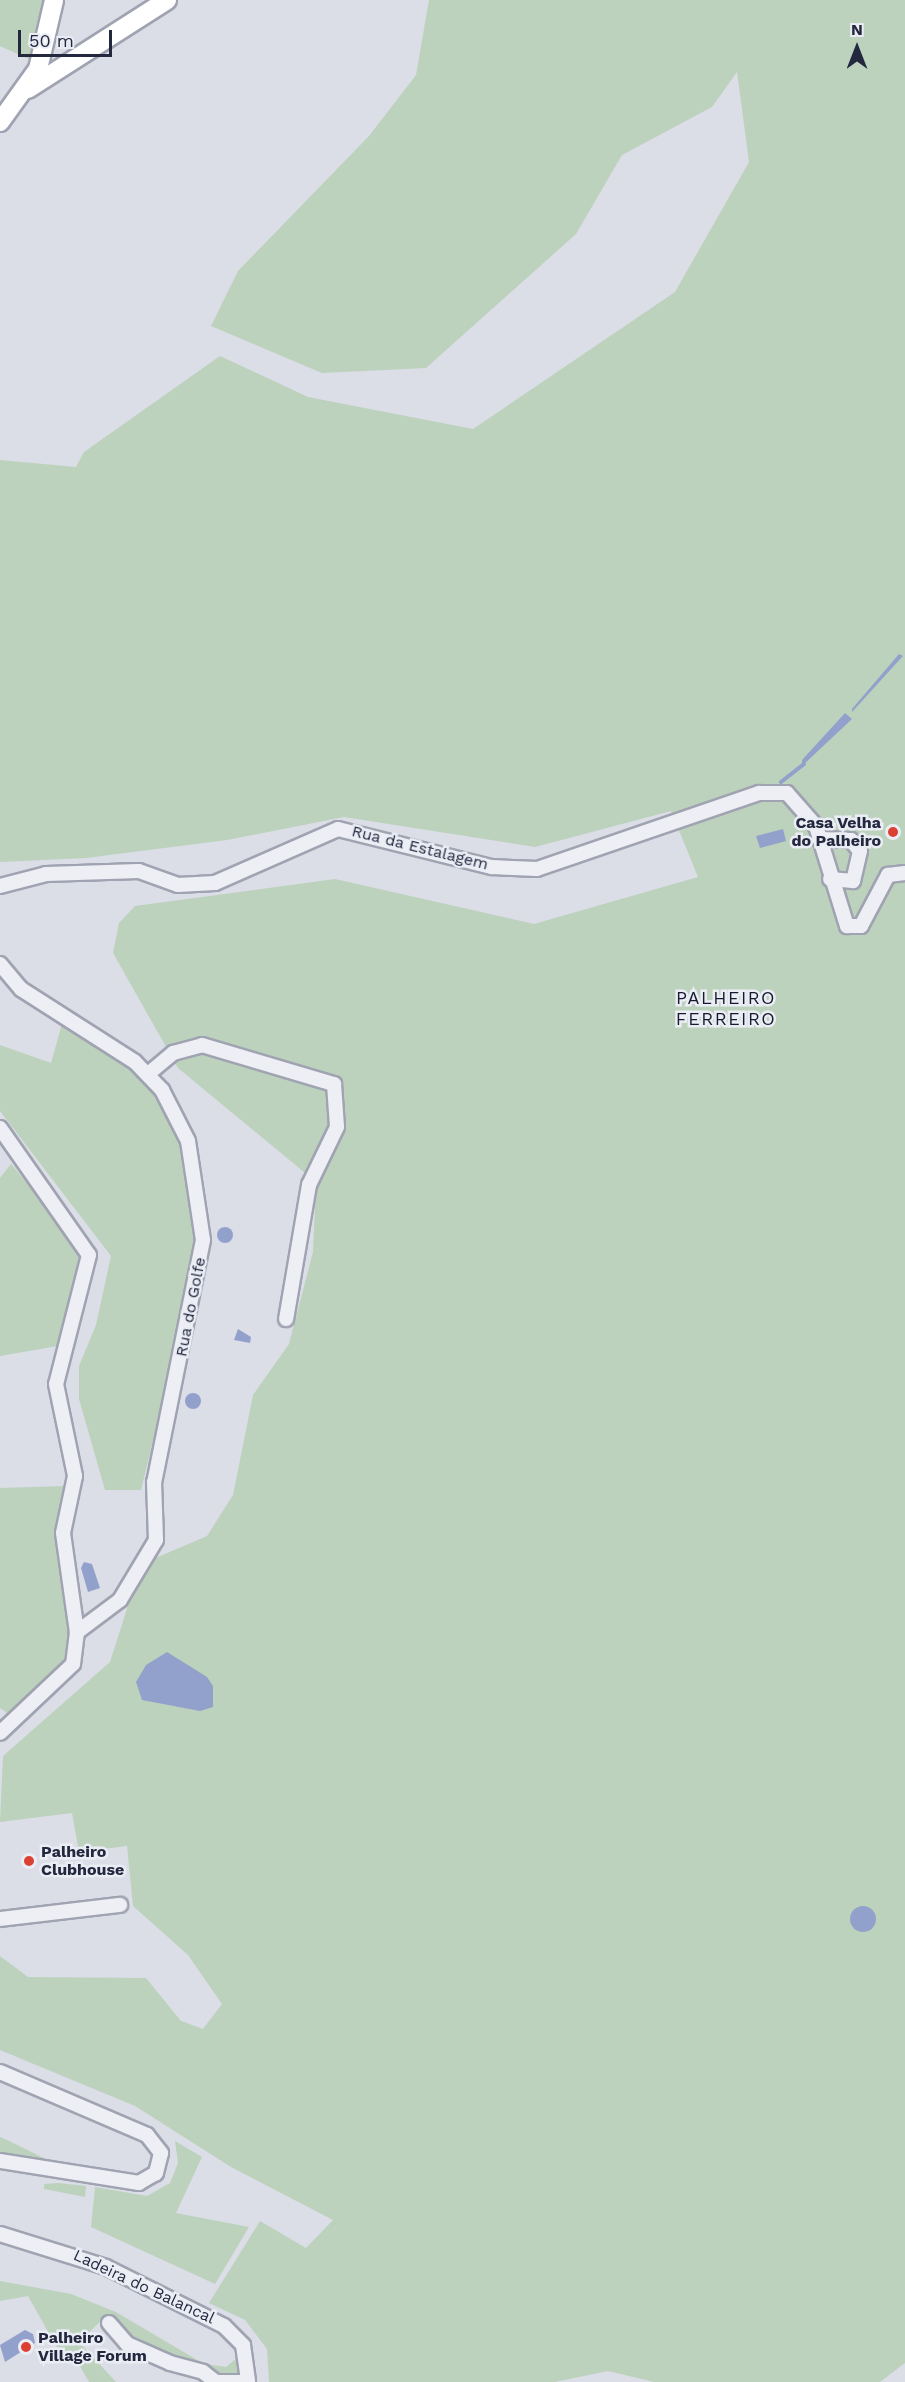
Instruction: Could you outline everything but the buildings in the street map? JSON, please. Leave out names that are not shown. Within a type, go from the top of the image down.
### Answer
[{"type":"street","points":[[0,122],[28,89],[44,53],[54,0]]},
{"type":"street","points":[[28,89],[167,0]]},
{"type":"street","name":"Rua da Estalagem","points":[[0,886],[46,874],[139,871],[178,885],[215,884],[338,829],[492,867],[537,869],[759,793],[787,793],[816,826],[830,879],[847,926],[861,926],[888,875],[905,873]]},
{"type":"street","points":[[819,839],[851,840],[860,851],[853,881],[830,879]]},
{"type":"street","name":"Rua do Golfe","points":[[0,964],[21,989],[148,1074],[188,1141],[201,1262],[154,1482],[156,1540],[120,1600],[77,1632]]},
{"type":"street","points":[[148,1074],[173,1053],[202,1045],[334,1084],[337,1127],[309,1185],[286,1319]]},
{"type":"street","points":[[0,1128],[89,1255],[56,1384],[75,1476],[63,1533],[77,1632],[73,1664],[0,1733]]},
{"type":"street","points":[[0,1919],[120,1905]]},
{"type":"street","points":[[0,2072],[147,2135],[161,2153],[156,2174],[139,2183],[0,2161]]},
{"type":"street","name":"Ladeira do Balancal","points":[[0,2234],[106,2266],[224,2325],[243,2345],[248,2382]]},
{"type":"street","points":[[109,2323],[127,2344],[170,2363],[203,2372],[216,2382],[248,2382]]},
{"type":"green space","points":[[0,0],[46,0],[33,61],[0,46]]},
{"type":"green space","points":[[429,0],[905,0],[905,2363],[880,2382],[654,2382],[608,2371],[555,2382],[269,2382],[267,2349],[245,2320],[209,2303],[260,2221],[306,2248],[333,2220],[231,2167],[135,2106],[0,2050],[0,1956],[28,1977],[146,1978],[181,2021],[203,2029],[222,2004],[188,1955],[133,1906],[127,1846],[79,1852],[72,1813],[0,1822],[3,1756],[110,1662],[131,1596],[151,1560],[207,1536],[233,1495],[253,1395],[289,1344],[313,1252],[316,1182],[178,1068],[113,953],[119,923],[135,906],[335,879],[534,924],[698,877],[671,811],[535,847],[344,817],[227,840],[86,858],[0,862],[0,460],[76,467],[84,452],[220,356],[308,397],[473,429],[675,292],[749,162],[737,72],[712,107],[622,155],[576,234],[426,368],[322,373],[211,326],[238,271],[369,136],[416,75]]},
{"type":"green space","points":[[62,1024],[142,1075],[180,1130],[198,1257],[141,1490],[105,1490],[79,1399],[79,1366],[96,1325],[111,1256],[0,1111],[0,1045],[51,1063]]},
{"type":"green space","points":[[11,1164],[88,1256],[64,1345],[0,1356],[0,1178]]},
{"type":"green space","points":[[66,1486],[57,1552],[75,1628],[72,1658],[7,1713],[0,1708],[0,1488]]},
{"type":"green space","points":[[0,2137],[7,2140],[52,2162],[0,2154]]},
{"type":"green space","points":[[175,2141],[202,2157],[176,2213],[249,2227],[215,2284],[91,2227],[95,2187],[147,2196],[170,2183],[178,2163]]},
{"type":"green space","points":[[44,2184],[86,2186],[85,2197],[44,2189]]},
{"type":"green space","points":[[0,2281],[71,2294],[116,2312],[204,2364],[226,2367],[237,2358],[240,2376],[217,2375],[173,2358],[130,2338],[107,2315],[79,2342],[116,2382],[89,2382],[71,2350],[60,2353],[28,2296],[0,2301]]},
{"type":"water","points":[[899,654],[903,656],[852,712],[852,709]]},
{"type":"water","points":[[845,713],[852,719],[802,766],[802,760]]},
{"type":"water","points":[[783,829],[786,841],[760,848],[756,836]]},
{"type":"water","points":[[225,1227],[231,1229],[233,1235],[231,1241],[225,1243],[219,1241],[217,1235],[219,1229]]},
{"type":"water","points":[[238,1329],[251,1337],[250,1343],[234,1340]]},
{"type":"water","points":[[193,1393],[199,1395],[201,1401],[199,1407],[193,1409],[187,1407],[185,1401],[187,1395]]},
{"type":"water","points":[[84,1562],[92,1564],[100,1588],[88,1592],[81,1568]]},
{"type":"water","points":[[167,1652],[207,1677],[213,1686],[213,1707],[200,1711],[142,1700],[136,1682],[146,1665]]},
{"type":"water","points":[[863,1906],[872,1910],[876,1919],[872,1928],[863,1932],[854,1928],[850,1919],[854,1910]]},
{"type":"water","points":[[25,2330],[33,2334],[35,2343],[5,2362],[0,2345]]},
{"type":"waterway","points":[[781,782],[804,764]]},
{"type":"place","name":"Casa Velha do Palheiro","points":[[893,832]]},
{"type":"place","name":"Palheiro Clubhouse","points":[[29,1861]]},
{"type":"place","name":"Palheiro Village Forum","points":[[26,2347]]},
{"type":"district","name":"PALHEIRO FERREIRO","points":[[726,1009]]}]
